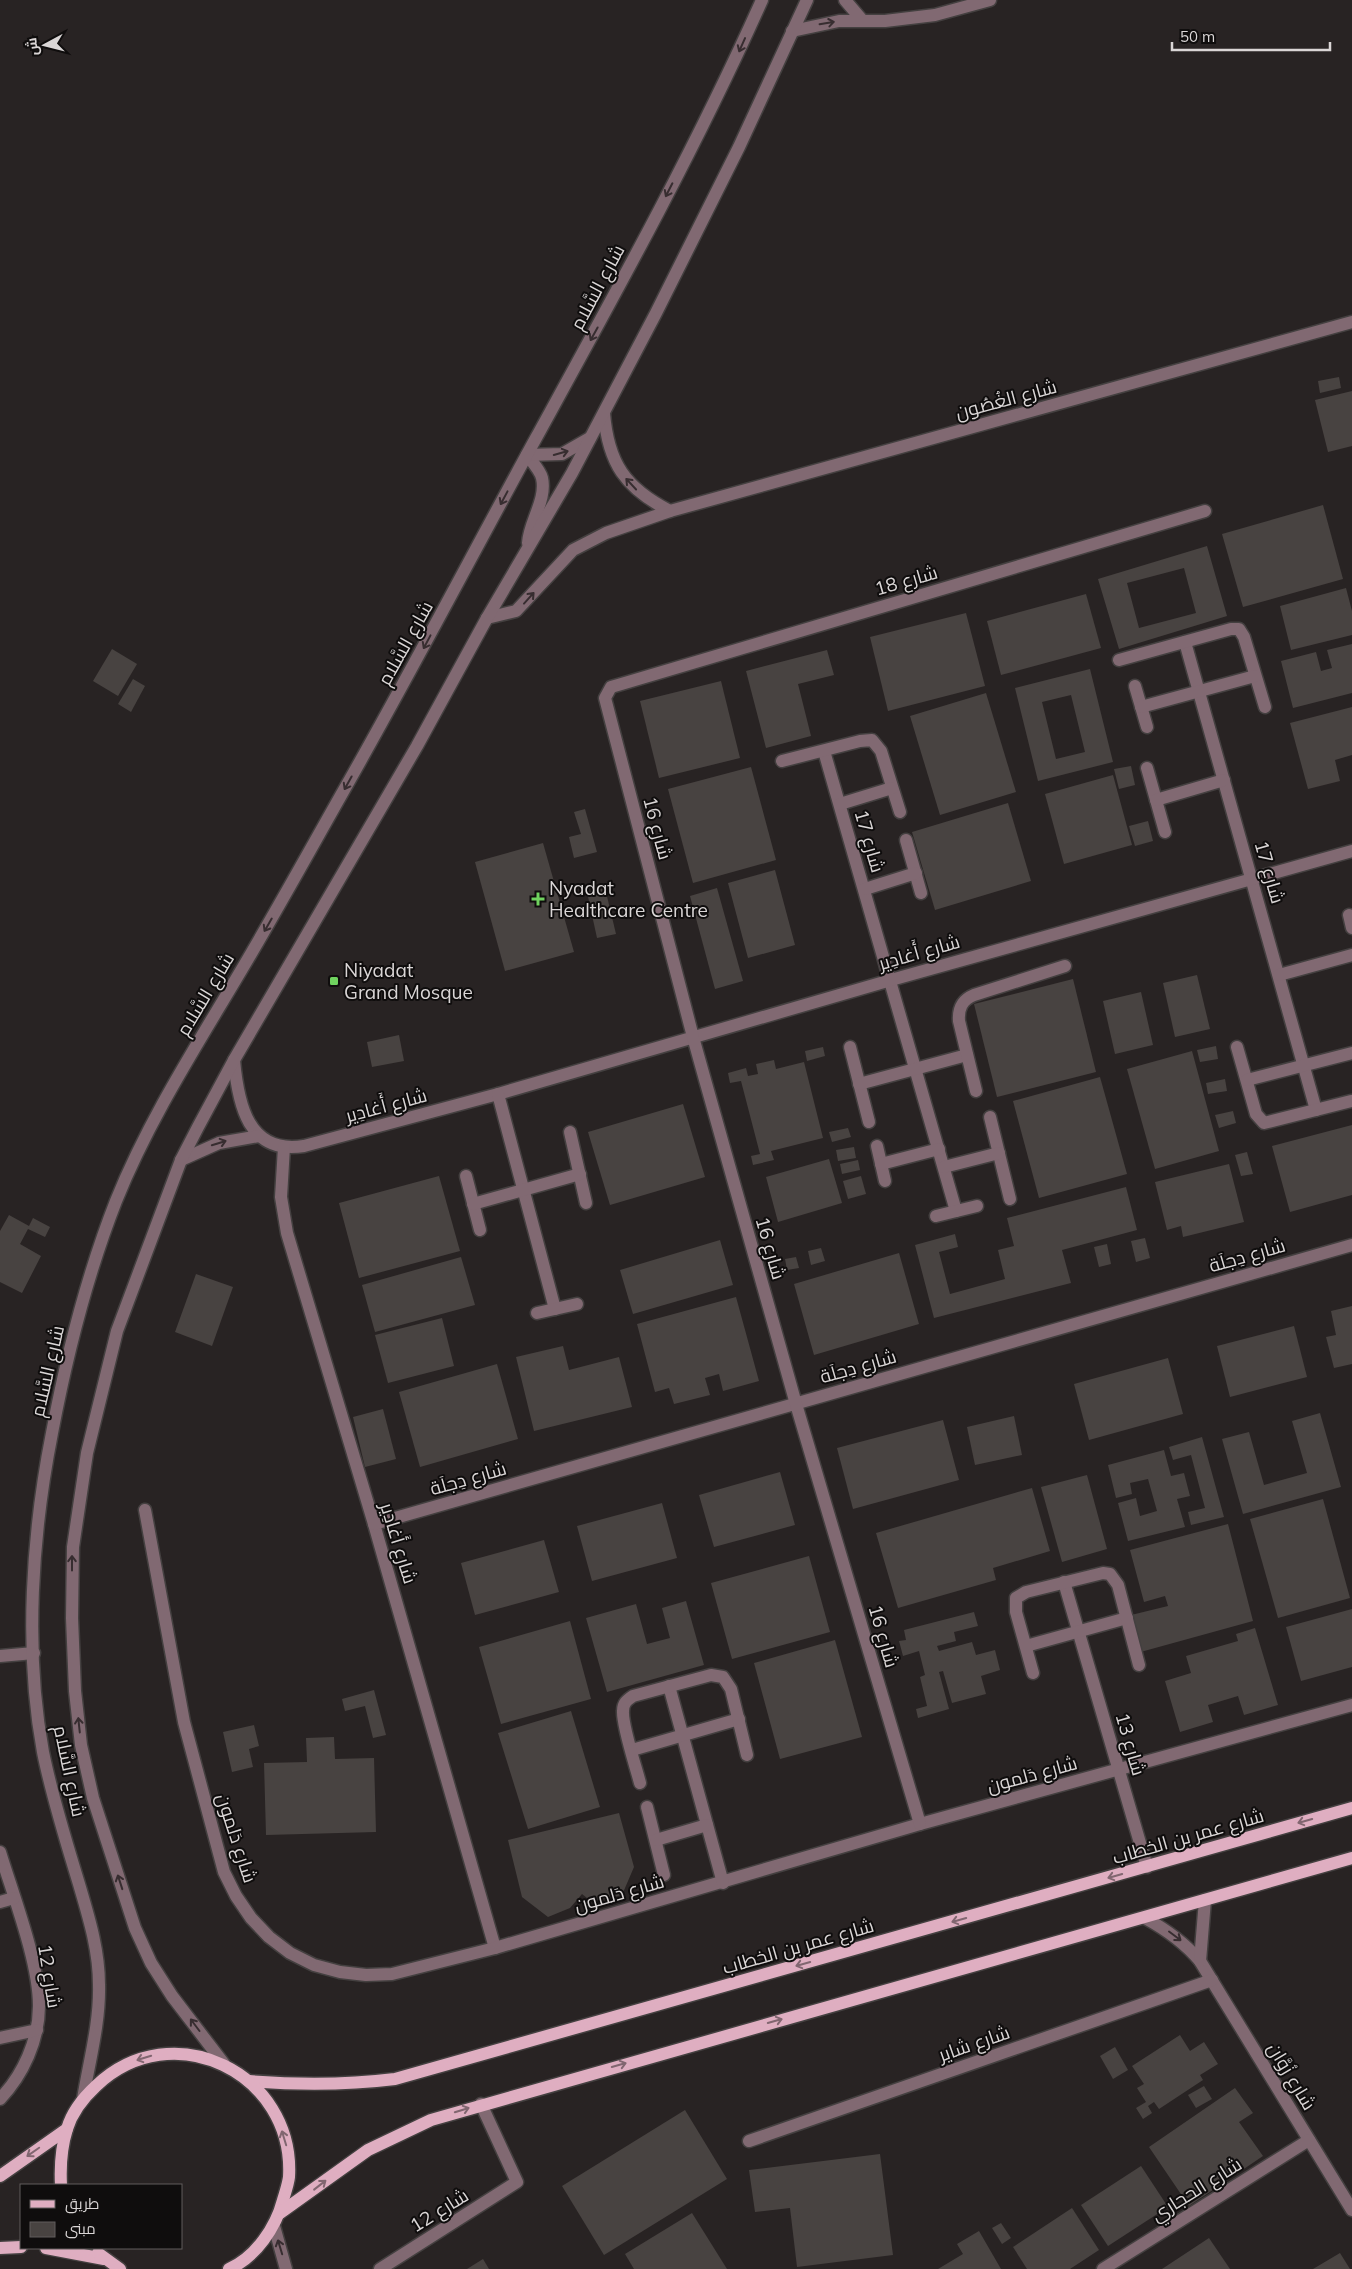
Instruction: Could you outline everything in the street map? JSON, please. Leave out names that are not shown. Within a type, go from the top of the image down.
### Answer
[{"type":"main road","name":"شارع عمر بن الخطاب","points":[[249,2081],[329,2084],[395,2079],[1352,1808]]},
{"type":"main road","points":[[280,2213],[368,2150],[431,2120],[481,2104],[1352,1858]]},
{"type":"main road","points":[[61,2184],[60,2157],[67,2129],[83,2099],[111,2072],[147,2056],[186,2053],[224,2064],[249,2081],[273,2108],[286,2142],[289,2178],[280,2213],[274,2226],[256,2249],[229,2269]]},
{"type":"main road","points":[[0,2176],[67,2129]]},
{"type":"main road","points":[[0,2248],[20,2247]]},
{"type":"main road","points":[[51,2249],[104,2259]]},
{"type":"main road","points":[[94,2249],[104,2259],[120,2269]]},
{"type":"street","name":"شارع السَّلام","points":[[83,2099],[98,2002],[99,1982],[95,1940],[56,1804],[43,1749],[36,1697],[34,1653],[36,1542],[51,1434],[77,1323],[97,1254],[118,1198],[144,1140],[180,1072],[244,966],[407,678],[619,287],[718,97],[762,0]]},
{"type":"street","name":"شارع السَّلام","points":[[224,2064],[172,1996],[151,1963],[135,1928],[93,1798],[81,1744],[75,1691],[72,1548],[87,1453],[117,1331],[181,1160],[234,1060],[417,746],[487,618],[604,413],[734,156],[807,0]]},
{"type":"street","points":[[845,0],[862,20]]},
{"type":"street","points":[[792,31],[815,25],[862,20],[885,21],[935,15],[990,0]]},
{"type":"street","name":"شارع الغُصُون","points":[[487,618],[516,611],[573,550],[606,533],[670,511],[1352,322]]},
{"type":"street","points":[[604,413],[606,438],[615,462],[624,476],[648,500],[670,511]]},
{"type":"street","points":[[527,455],[562,454],[591,437]]},
{"type":"street","points":[[527,455],[542,477],[543,491],[528,531],[528,548]]},
{"type":"street","name":"شارع 18","points":[[618,685],[1205,512]]},
{"type":"street","points":[[1119,660],[1239,629],[1244,636],[1265,707]]},
{"type":"street","name":"شارع 17","points":[[1184,642],[1316,1110]]},
{"type":"street","points":[[1141,707],[1255,676]]},
{"type":"street","name":"شارع 16","points":[[618,685],[606,693],[606,707],[692,1037],[796,1404],[920,1824]]},
{"type":"street","points":[[1135,686],[1147,727]]},
{"type":"street","name":"شارع 17","points":[[782,761],[872,740],[881,751],[900,812]]},
{"type":"street","name":"شارع 17","points":[[824,750],[956,1211]]},
{"type":"street","points":[[1147,768],[1165,832]]},
{"type":"street","points":[[1156,800],[1224,780]]},
{"type":"street","name":"شارع 17","points":[[840,804],[892,788]]},
{"type":"street","name":"شارع 17","points":[[906,840],[921,893]]},
{"type":"street","name":"شارع أَغادِير","points":[[259,1136],[284,1147],[294,1148],[316,1143],[498,1094],[891,980],[1352,851]]},
{"type":"street","name":"شارع 17","points":[[865,889],[916,873]]},
{"type":"street","points":[[1279,974],[1352,955]]},
{"type":"street","points":[[976,1091],[958,1013],[961,1005],[967,998],[1064,966]]},
{"type":"street","points":[[850,1047],[869,1122]]},
{"type":"street","points":[[1237,1047],[1256,1114],[1264,1123],[1351,1101]]},
{"type":"street","points":[[1247,1080],[1352,1053]]},
{"type":"street","points":[[859,1084],[967,1055]]},
{"type":"street","points":[[181,1160],[219,1143],[259,1136],[242,1108],[237,1093],[234,1060]]},
{"type":"street","points":[[498,1094],[555,1309]]},
{"type":"street","points":[[990,1117],[1010,1199]]},
{"type":"street","points":[[570,1132],[586,1203]]},
{"type":"street","points":[[877,1146],[885,1181]]},
{"type":"street","name":"شارع أَغادِير","points":[[284,1147],[281,1197],[287,1233],[374,1524],[495,1948]]},
{"type":"street","points":[[881,1164],[939,1149]]},
{"type":"street","points":[[944,1167],[999,1153]]},
{"type":"street","points":[[473,1204],[580,1174]]},
{"type":"street","points":[[466,1176],[480,1230]]},
{"type":"street","points":[[936,1216],[977,1206]]},
{"type":"street","name":"شارع دِجلَة","points":[[374,1524],[1352,1245]]},
{"type":"street","points":[[537,1313],[577,1304]]},
{"type":"street","name":"شارع دَلمون","points":[[145,1510],[184,1722],[224,1872],[236,1896],[251,1918],[269,1937],[290,1953],[314,1964],[340,1972],[392,1974],[495,1948],[920,1824],[1119,1771],[1352,1705]]},
{"type":"street","points":[[1033,1673],[1016,1612],[1016,1598],[1026,1592],[1096,1574],[1110,1574],[1116,1578],[1139,1665]]},
{"type":"street","name":"شارع 13","points":[[1064,1582],[1147,1867]]},
{"type":"street","points":[[1026,1646],[1127,1618]]},
{"type":"street","points":[[0,1656],[34,1653]]},
{"type":"street","points":[[640,1783],[623,1718],[624,1705],[633,1696],[669,1686],[710,1675],[723,1677],[731,1689],[747,1754]]},
{"type":"street","points":[[669,1686],[723,1883]]},
{"type":"street","points":[[632,1750],[739,1719]]},
{"type":"street","name":"شارع دَلمون","points":[[647,1807],[664,1875]]},
{"type":"street","points":[[656,1840],[707,1825]]},
{"type":"street","name":"شارع 12","points":[[0,1852],[36,1980],[39,2006],[37,2030],[31,2050],[21,2072],[0,2099]]},
{"type":"street","points":[[0,1902],[14,1898]]},
{"type":"street","points":[[1200,1961],[1206,1900]]},
{"type":"street","name":"شارع زُوَّان","points":[[1145,1918],[1166,1929],[1184,1943],[1200,1961],[1352,2210]]},
{"type":"street","name":"شارع شاير","points":[[749,2141],[1212,1980]]},
{"type":"street","points":[[0,2038],[37,2030]]},
{"type":"street","name":"شارع 12","points":[[380,2269],[517,2182],[481,2104]]},
{"type":"street","name":"شارع الحجاري","points":[[1103,2269],[1309,2140]]},
{"type":"street","points":[[274,2226],[286,2269]]},
{"type":"building","points":[[1339,377],[1341,388],[1320,393],[1318,381]]},
{"type":"building","points":[[1352,391],[1352,446],[1328,452],[1315,400]]},
{"type":"building","points":[[1323,505],[1343,579],[1243,607],[1222,534]]},
{"type":"building","points":[[1207,546],[1227,616],[1119,649],[1098,579]],"holes":[[[1184,568],[1196,613],[1139,628],[1127,583]]]},
{"type":"building","points":[[1346,588],[1352,611],[1352,635],[1291,650],[1280,606]]},
{"type":"building","points":[[1086,594],[1101,648],[1001,675],[987,621]]},
{"type":"building","points":[[966,613],[985,686],[888,711],[870,637]]},
{"type":"building","points":[[1352,644],[1352,693],[1293,708],[1281,661],[1316,652],[1321,671],[1332,668],[1327,650]]},
{"type":"building","points":[[112,649],[137,664],[118,696],[93,681]]},
{"type":"building","points":[[827,650],[834,675],[798,684],[811,736],[766,748],[746,671]]},
{"type":"building","points":[[1090,669],[1113,762],[1038,781],[1015,688]],"holes":[[[1071,695],[1085,752],[1056,759],[1042,702]]]},
{"type":"building","points":[[133,679],[145,686],[131,712],[118,704]]},
{"type":"building","points":[[721,681],[740,758],[659,778],[640,701]]},
{"type":"building","points":[[986,693],[1016,792],[940,815],[910,716]]},
{"type":"building","points":[[1352,707],[1352,755],[1335,760],[1340,781],[1308,789],[1290,723]]},
{"type":"building","points":[[1131,766],[1135,785],[1119,789],[1114,769]]},
{"type":"building","points":[[751,767],[776,860],[693,883],[668,789]]},
{"type":"building","points":[[1113,775],[1132,845],[1064,864],[1045,794]]},
{"type":"building","points":[[1008,803],[1031,881],[935,910],[912,832]]},
{"type":"building","points":[[585,809],[597,852],[574,858],[569,837],[581,834],[574,812]]},
{"type":"building","points":[[1148,821],[1153,841],[1135,846],[1129,826]]},
{"type":"building","points":[[543,843],[574,952],[505,971],[475,862]]},
{"type":"building","points":[[775,870],[795,945],[748,958],[728,883]]},
{"type":"building","points":[[605,888],[616,934],[597,938],[587,892]]},
{"type":"building","points":[[717,888],[743,981],[715,989],[690,896]]},
{"type":"building","points":[[1197,975],[1210,1029],[1175,1037],[1163,983]]},
{"type":"building","points":[[1073,979],[1096,1072],[997,1097],[974,1004]]},
{"type":"building","points":[[1141,992],[1153,1045],[1115,1054],[1103,1001]]},
{"type":"building","points":[[399,1035],[404,1061],[372,1067],[367,1042]]},
{"type":"building","points":[[1216,1046],[1218,1059],[1200,1062],[1197,1050]]},
{"type":"building","points":[[823,1047],[825,1056],[807,1061],[805,1051]]},
{"type":"building","points":[[1192,1051],[1219,1151],[1155,1169],[1127,1069]]},
{"type":"building","points":[[774,1060],[776,1069],[804,1062],[823,1138],[771,1151],[774,1160],[753,1165],[751,1156],[760,1154],[741,1081],[730,1083],[728,1073],[746,1068],[748,1076],[758,1074],[756,1064]]},
{"type":"building","points":[[1100,1077],[1127,1174],[1039,1198],[1013,1101]]},
{"type":"building","points":[[1225,1079],[1227,1091],[1208,1094],[1206,1083]]},
{"type":"building","points":[[683,1104],[705,1177],[610,1205],[588,1132]]},
{"type":"building","points":[[1233,1111],[1236,1123],[1219,1128],[1215,1115]]},
{"type":"building","points":[[1352,1125],[1352,1195],[1290,1212],[1272,1146]]},
{"type":"building","points":[[848,1128],[851,1137],[832,1142],[829,1132]]},
{"type":"building","points":[[854,1147],[856,1158],[838,1161],[836,1150]]},
{"type":"building","points":[[1247,1152],[1253,1174],[1241,1176],[1235,1155]]},
{"type":"building","points":[[829,1159],[842,1203],[778,1222],[766,1177]]},
{"type":"building","points":[[858,1160],[860,1170],[842,1174],[840,1164]]},
{"type":"building","points":[[1229,1164],[1244,1222],[1183,1237],[1181,1226],[1167,1230],[1155,1182]]},
{"type":"building","points":[[439,1176],[460,1251],[359,1278],[339,1203]]},
{"type":"building","points":[[861,1176],[866,1194],[848,1199],[843,1181]]},
{"type":"building","points":[[1126,1187],[1137,1230],[1062,1250],[1071,1283],[934,1318],[915,1245],[955,1234],[958,1247],[939,1252],[950,1294],[1005,1279],[998,1250],[1014,1246],[1007,1218]]},
{"type":"building","points":[[9,1215],[29,1226],[33,1218],[50,1227],[45,1237],[28,1229],[20,1244],[41,1256],[22,1293],[0,1282],[0,1231]]},
{"type":"building","points":[[1145,1238],[1150,1258],[1136,1262],[1131,1241]]},
{"type":"building","points":[[720,1240],[733,1285],[633,1314],[620,1270]]},
{"type":"building","points":[[1107,1244],[1111,1264],[1099,1267],[1094,1247]]},
{"type":"building","points":[[821,1248],[825,1261],[811,1265],[808,1251]]},
{"type":"building","points":[[899,1253],[919,1324],[814,1355],[794,1284]]},
{"type":"building","points":[[461,1257],[475,1305],[375,1332],[362,1285]]},
{"type":"building","points":[[796,1257],[799,1268],[787,1270],[785,1259]]},
{"type":"building","points":[[196,1274],[233,1287],[212,1346],[175,1332]]},
{"type":"building","points":[[736,1297],[759,1381],[723,1391],[719,1374],[705,1378],[710,1395],[674,1404],[669,1388],[655,1392],[637,1324]]},
{"type":"building","points":[[1352,1306],[1352,1364],[1334,1368],[1326,1337],[1336,1335],[1331,1311]]},
{"type":"building","points":[[442,1318],[454,1366],[388,1383],[375,1335]]},
{"type":"building","points":[[1294,1326],[1307,1377],[1230,1397],[1217,1346]]},
{"type":"building","points":[[563,1346],[569,1370],[619,1357],[632,1407],[534,1431],[516,1357]]},
{"type":"building","points":[[1168,1358],[1183,1414],[1089,1440],[1074,1384]]},
{"type":"building","points":[[497,1364],[518,1439],[420,1467],[399,1392]]},
{"type":"building","points":[[383,1409],[396,1459],[365,1467],[353,1417]]},
{"type":"building","points":[[1320,1413],[1341,1487],[1243,1514],[1222,1439],[1249,1432],[1264,1485],[1307,1473],[1292,1421]]},
{"type":"building","points":[[1014,1416],[1022,1455],[975,1465],[967,1427]]},
{"type":"building","points":[[943,1420],[959,1480],[853,1509],[837,1448]]},
{"type":"building","points":[[1202,1437],[1224,1517],[1191,1525],[1188,1512],[1205,1508],[1191,1455],[1173,1460],[1169,1447]]},
{"type":"building","points":[[1164,1450],[1171,1476],[1184,1473],[1190,1496],[1177,1499],[1185,1527],[1128,1541],[1118,1503],[1136,1498],[1140,1516],[1157,1511],[1148,1479],[1130,1483],[1132,1494],[1116,1498],[1108,1465]]},
{"type":"building","points":[[780,1472],[795,1525],[714,1547],[699,1495]]},
{"type":"building","points":[[1087,1475],[1107,1549],[1062,1562],[1041,1487]]},
{"type":"building","points":[[1032,1488],[1050,1551],[993,1568],[996,1580],[898,1608],[876,1533]]},
{"type":"building","points":[[1323,1499],[1350,1598],[1278,1618],[1250,1519]]},
{"type":"building","points":[[662,1503],[677,1558],[592,1581],[577,1526]]},
{"type":"building","points":[[1228,1524],[1253,1621],[1137,1653],[1127,1616],[1168,1606],[1165,1596],[1144,1602],[1130,1550]]},
{"type":"building","points":[[544,1540],[559,1592],[475,1615],[461,1563]]},
{"type":"building","points":[[809,1556],[830,1632],[732,1659],[711,1583]]},
{"type":"building","points":[[686,1601],[704,1665],[607,1692],[586,1618],[636,1604],[647,1644],[670,1638],[662,1608]]},
{"type":"building","points":[[1352,1609],[1352,1667],[1301,1681],[1286,1627]]},
{"type":"building","points":[[974,1612],[978,1626],[954,1632],[956,1641],[937,1646],[939,1651],[972,1642],[976,1655],[995,1650],[1000,1670],[981,1676],[986,1694],[952,1703],[943,1671],[939,1672],[949,1709],[918,1718],[916,1709],[927,1706],[920,1677],[925,1675],[919,1651],[903,1656],[899,1641],[906,1640],[904,1630]]},
{"type":"building","points":[[570,1621],[591,1699],[501,1724],[479,1647]]},
{"type":"building","points":[[1255,1628],[1278,1705],[1244,1715],[1238,1696],[1208,1705],[1213,1722],[1180,1732],[1165,1681],[1191,1673],[1186,1656],[1238,1641],[1236,1634]]},
{"type":"building","points":[[835,1640],[862,1737],[780,1759],[754,1663]]},
{"type":"building","points":[[374,1690],[386,1735],[373,1738],[365,1706],[345,1711],[342,1699]]},
{"type":"building","points":[[571,1711],[600,1807],[528,1829],[498,1733]]},
{"type":"building","points":[[254,1725],[259,1746],[249,1749],[253,1767],[232,1772],[223,1732]]},
{"type":"building","points":[[334,1737],[335,1759],[374,1758],[376,1832],[266,1835],[264,1763],[307,1762],[306,1738]]},
{"type":"building","points":[[619,1813],[634,1867],[622,1895],[592,1902],[582,1894],[570,1908],[548,1917],[522,1897],[508,1840]]},
{"type":"building","points":[[1180,2035],[1190,2051],[1204,2042],[1218,2064],[1200,2075],[1203,2080],[1159,2109],[1154,2102],[1148,2106],[1152,2113],[1143,2119],[1136,2108],[1146,2102],[1137,2088],[1144,2084],[1132,2066]]},
{"type":"building","points":[[1115,2047],[1128,2070],[1113,2079],[1100,2056]]},
{"type":"building","points":[[1204,2086],[1212,2099],[1196,2108],[1188,2095]]},
{"type":"building","points":[[1235,2088],[1253,2113],[1239,2122],[1263,2156],[1189,2206],[1149,2147]]},
{"type":"building","points":[[685,2110],[727,2179],[604,2255],[562,2186]]},
{"type":"building","points":[[880,2154],[893,2255],[797,2267],[790,2208],[755,2212],[749,2170]]},
{"type":"building","points":[[1141,2166],[1168,2207],[1108,2246],[1081,2205]]},
{"type":"building","points":[[1072,2208],[1099,2250],[1070,2269],[1027,2269],[1013,2247]]},
{"type":"building","points":[[692,2213],[727,2269],[634,2269],[625,2254]]},
{"type":"building","points":[[1001,2223],[1011,2238],[1002,2244],[992,2228]]},
{"type":"building","points":[[979,2231],[1001,2269],[938,2269],[963,2254],[957,2244]]},
{"type":"building","points":[[1209,2238],[1230,2269],[1162,2269]]},
{"type":"building","points":[[1340,2253],[1350,2269],[1313,2269]]},
{"type":"building","points":[[483,2259],[489,2269],[467,2269]]},
{"type":"place","name":"Nyadat Healthcare Centre","points":[[538,899]]},
{"type":"place","name":"Niyadat Grand Mosque","points":[[334,981]]}]
